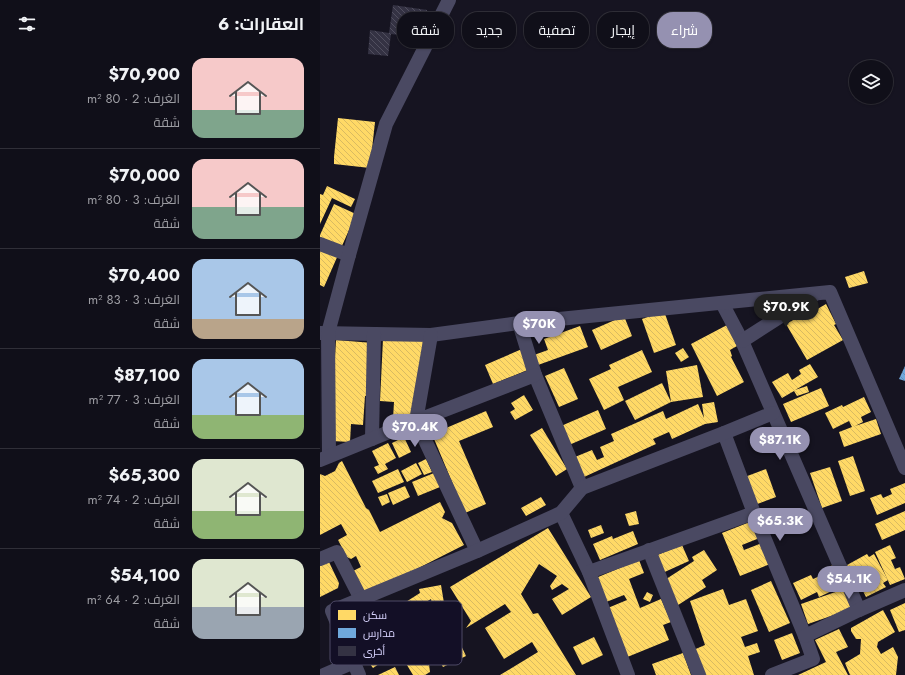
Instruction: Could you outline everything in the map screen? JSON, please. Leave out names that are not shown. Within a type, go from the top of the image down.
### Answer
[{"type":"street","points":[[449,0],[386,124],[349,255],[324,333],[325,458],[535,375]]},
{"type":"street","points":[[320,244],[349,255]]},
{"type":"street","points":[[324,333],[431,335],[519,322],[830,292],[905,468]]},
{"type":"street","points":[[742,341],[817,293]]},
{"type":"street","points":[[722,303],[742,341],[859,610]]},
{"type":"street","points":[[519,322],[535,375],[582,488]]},
{"type":"street","points":[[372,439],[374,334]]},
{"type":"street","points":[[431,335],[416,421],[477,551]]},
{"type":"street","points":[[355,601],[477,551],[561,513],[582,488],[773,413]]},
{"type":"street","points":[[724,433],[754,513],[805,636],[813,659],[774,675]]},
{"type":"street","points":[[561,513],[588,572],[628,675]]},
{"type":"street","points":[[588,572],[754,513]]},
{"type":"street","points":[[649,550],[700,675]]},
{"type":"street","points":[[320,558],[337,552],[360,599]]},
{"type":"street","points":[[805,636],[905,590]]},
{"type":"street","points":[[324,675],[356,669]]},
{"type":"building: سكن","points":[[338,118],[375,122],[370,168],[334,164]]},
{"type":"building: سكن","points":[[327,186],[355,199],[351,207],[332,198],[320,224],[320,194],[323,195]]},
{"type":"building: سكن","points":[[334,204],[356,214],[324,287],[320,285],[320,252],[322,247],[337,244],[320,237],[320,235]]},
{"type":"building: سكن","points":[[864,271],[868,283],[849,288],[845,277]]},
{"type":"building: سكن","points":[[826,304],[836,324],[834,325],[843,340],[807,360],[786,324],[804,314],[807,319],[816,314],[814,311]]},
{"type":"building: سكن","points":[[664,311],[676,345],[654,353],[642,319]]},
{"type":"building: سكن","points":[[624,316],[632,336],[601,350],[592,330]]},
{"type":"building: سكن","points":[[727,325],[737,346],[730,350],[731,357],[744,382],[717,396],[691,344]]},
{"type":"building: سكن","points":[[580,326],[588,347],[538,365],[534,355],[548,350],[544,339]]},
{"type":"building: سكن","points":[[383,339],[423,341],[419,420],[393,419],[394,402],[380,401]]},
{"type":"building: سكن","points":[[336,340],[373,343],[369,396],[365,396],[363,425],[351,424],[350,442],[332,441],[331,427]]},
{"type":"building: سكن","points":[[683,348],[689,357],[681,362],[675,353]]},
{"type":"building: سكن","points":[[522,349],[530,369],[493,384],[485,365]]},
{"type":"building: سكن","points":[[642,350],[652,372],[618,387],[624,400],[604,410],[589,379],[611,369],[609,365]]},
{"type":"building: سكن","points":[[810,364],[818,377],[795,390],[807,386],[809,392],[797,396],[794,391],[782,398],[772,382],[788,373],[792,380],[801,374],[799,370]]},
{"type":"building: سكن","points":[[697,365],[703,397],[671,402],[666,371]]},
{"type":"building: سكن","points":[[564,368],[578,399],[559,407],[545,376]]},
{"type":"building: سكن","points":[[662,383],[671,402],[635,420],[625,401]]},
{"type":"building: سكن","points":[[821,388],[829,406],[791,422],[783,404]]},
{"type":"building: سكن","points":[[524,395],[533,410],[515,420],[510,412],[515,409],[511,403]]},
{"type":"building: سكن","points":[[864,397],[871,412],[861,417],[863,422],[855,426],[876,419],[881,434],[844,447],[839,432],[852,427],[849,421],[833,429],[825,413],[842,405],[843,407]]},
{"type":"building: سكن","points":[[714,402],[718,422],[705,424],[672,439],[669,432],[653,439],[656,444],[584,477],[575,457],[592,450],[597,460],[604,457],[600,447],[614,441],[611,434],[663,411],[666,419],[698,404],[704,418],[702,404]]},
{"type":"building: سكن","points":[[598,410],[606,429],[569,445],[561,426]]},
{"type":"building: سكن","points":[[486,411],[493,427],[459,441],[486,504],[465,513],[432,434]]},
{"type":"building: سكن","points":[[542,428],[567,469],[556,476],[530,435]]},
{"type":"building: سكن","points":[[404,437],[411,452],[399,458],[392,443]]},
{"type":"building: سكن","points":[[388,443],[396,458],[385,464],[388,469],[378,474],[374,467],[379,465],[372,451]]},
{"type":"building: سكن","points":[[853,456],[865,491],[850,496],[838,461]]},
{"type":"building: سكن","points":[[426,459],[432,472],[424,475],[418,463]]},
{"type":"building: سكن","points":[[342,461],[380,532],[440,502],[445,512],[442,518],[452,523],[464,545],[365,595],[353,571],[361,567],[356,556],[351,559],[347,557],[338,540],[347,535],[341,524],[320,535],[320,474],[325,476],[335,471],[339,463]]},
{"type":"building: سكن","points":[[416,463],[422,474],[407,482],[401,471]]},
{"type":"building: سكن","points":[[830,467],[842,501],[822,508],[810,473]]},
{"type":"building: سكن","points":[[398,469],[404,482],[378,493],[372,481]]},
{"type":"building: سكن","points":[[766,469],[776,497],[752,506],[742,478]]},
{"type":"building: سكن","points":[[434,473],[440,487],[418,496],[412,482]]},
{"type":"building: سكن","points":[[905,483],[905,503],[877,515],[870,498],[881,494],[883,498],[892,494],[890,489]]},
{"type":"building: سكن","points":[[405,486],[410,497],[393,505],[388,493]]},
{"type":"building: سكن","points":[[387,494],[390,502],[382,506],[378,497]]},
{"type":"building: سكن","points":[[541,497],[546,505],[526,516],[521,508]]},
{"type":"building: سكن","points":[[636,511],[639,524],[629,526],[625,514]]},
{"type":"building: سكن","points":[[905,511],[905,530],[882,540],[875,524]]},
{"type":"building: سكن","points":[[755,520],[762,537],[742,545],[744,550],[767,541],[775,562],[740,576],[722,533]]},
{"type":"building: سكن","points":[[601,525],[604,533],[591,538],[588,530]]},
{"type":"building: سكن","points":[[548,528],[591,597],[562,615],[552,599],[569,589],[562,584],[552,590],[550,586],[557,576],[539,564],[521,594],[533,614],[538,613],[576,675],[500,675],[538,652],[532,642],[504,659],[485,628],[511,612],[505,604],[466,628],[471,621],[462,606],[462,601],[459,601],[450,587]]},
{"type":"building: سكن","points":[[633,531],[638,544],[600,560],[593,544],[612,536],[613,539]]},
{"type":"building: سكن","points":[[682,545],[689,561],[658,575],[650,558]]},
{"type":"building: سكن","points":[[890,545],[896,558],[891,560],[895,569],[900,567],[905,579],[890,585],[875,552]]},
{"type":"building: سكن","points":[[704,550],[717,570],[702,580],[706,587],[675,607],[660,583],[694,561],[692,557]]},
{"type":"building: سكن","points":[[867,554],[869,557],[874,554],[888,580],[883,583],[886,587],[866,597],[860,585],[863,584],[857,573],[852,576],[847,565]]},
{"type":"building: سكن","points":[[639,560],[644,573],[629,579],[640,608],[661,599],[671,622],[663,625],[669,640],[620,660],[603,610],[627,600],[624,595],[601,604],[591,580]]},
{"type":"building: سكن","points":[[329,562],[339,583],[338,588],[320,597],[320,564]]},
{"type":"building: سكن","points":[[833,565],[841,582],[830,586],[832,591],[819,597],[817,592],[801,600],[793,583],[811,575],[813,579],[822,575],[820,571]]},
{"type":"building: سكن","points":[[771,581],[790,623],[769,632],[751,590]]},
{"type":"building: سكن","points":[[441,585],[444,601],[431,601],[431,599],[428,601],[407,601],[420,593],[419,589]]},
{"type":"building: سكن","points":[[723,589],[729,605],[746,599],[758,631],[741,637],[745,647],[757,643],[760,652],[748,656],[754,675],[699,675],[691,651],[705,645],[690,601]]},
{"type":"building: سكن","points":[[844,589],[851,609],[808,624],[801,604]]},
{"type":"building: سكن","points":[[647,592],[653,595],[650,602],[643,599]]},
{"type":"building: سكن","points":[[905,603],[905,630],[899,632],[890,610]]},
{"type":"building: سكن","points":[[883,610],[895,632],[878,642],[877,647],[881,654],[893,647],[898,657],[896,675],[850,675],[845,663],[860,654],[861,639],[856,639],[851,631],[851,628]]},
{"type":"building: سكن","points":[[839,629],[848,647],[836,652],[848,675],[798,675],[826,662],[815,640]]},
{"type":"building: سكن","points":[[792,633],[800,653],[782,660],[774,640]]},
{"type":"building: سكن","points":[[594,637],[603,655],[582,665],[573,647]]},
{"type":"building: سكن","points":[[462,647],[466,656],[462,658]]},
{"type":"building: سكن","points":[[683,653],[691,675],[656,675],[652,664]]},
{"type":"building: سكن","points":[[371,665],[378,665],[373,668]]},
{"type":"building: سكن","points":[[407,665],[429,665],[430,672],[425,675],[413,675]]},
{"type":"building: سكن","points":[[395,667],[399,675],[378,675]]},
{"type":"building: مدارس","points":[[905,366],[905,381],[899,379]]},
{"type":"building: أخرى","points":[[393,5],[427,10],[427,12],[397,12],[397,35],[391,34],[388,56],[368,54],[370,30],[389,33]]}]
